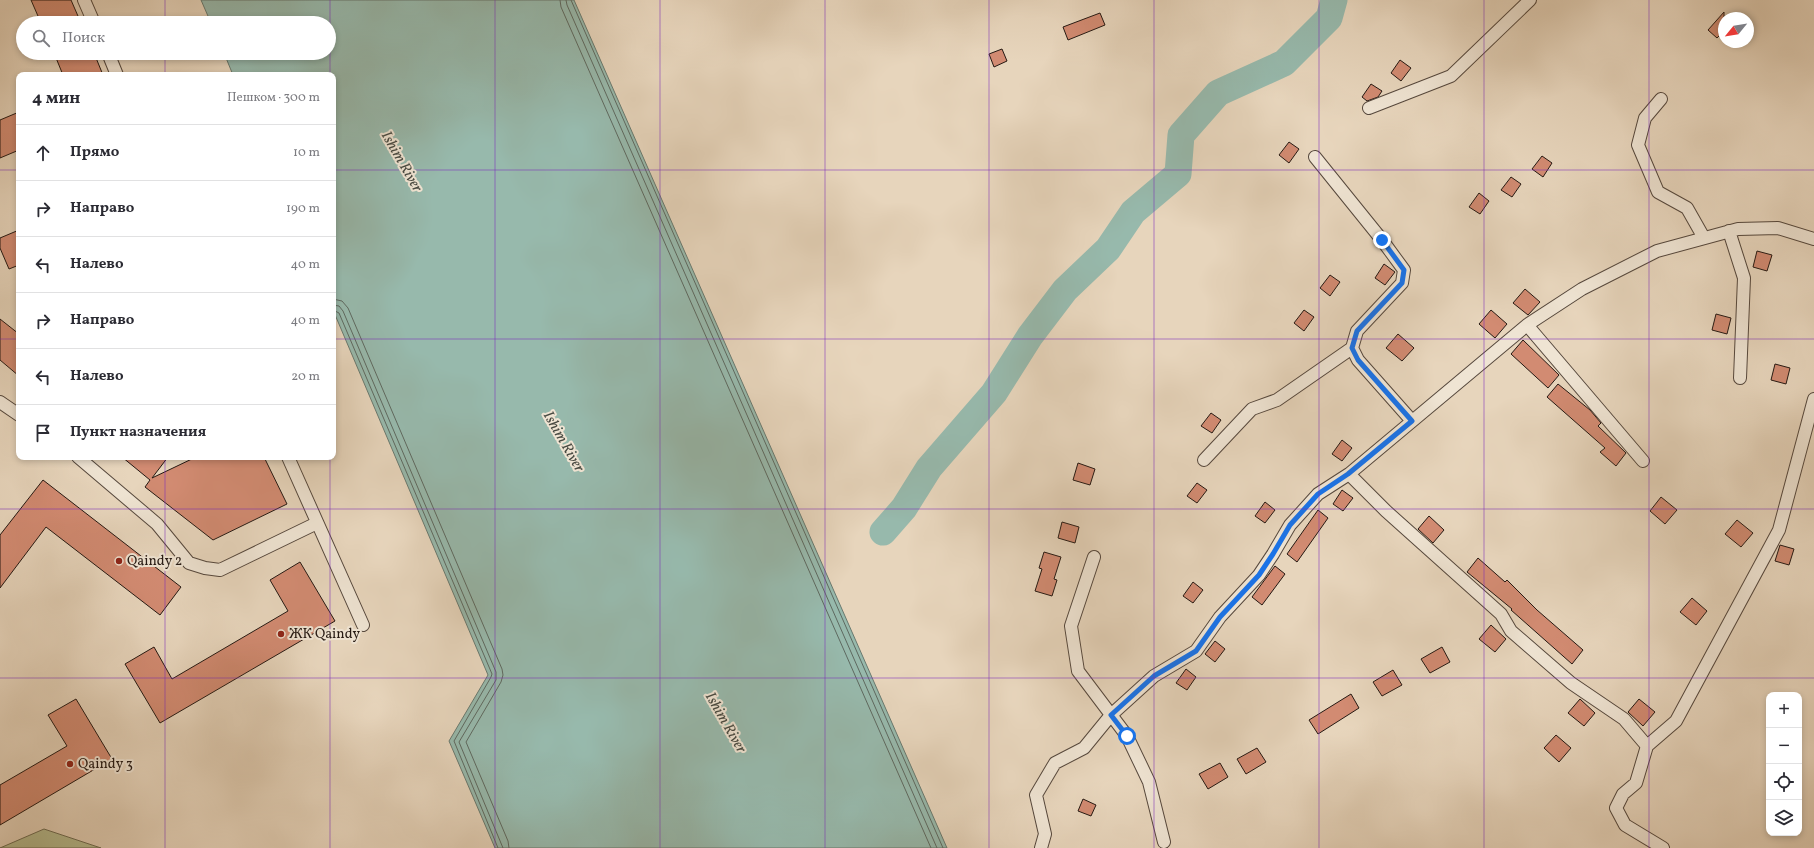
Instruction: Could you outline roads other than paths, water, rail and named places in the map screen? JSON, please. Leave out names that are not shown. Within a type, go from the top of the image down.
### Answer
[{"type":"street","points":[[84,0],[91,16]]},
{"type":"street","points":[[1368,108],[1451,76],[1530,0]]},
{"type":"street","points":[[111,60],[116,72]]},
{"type":"street","points":[[1661,99],[1644,118],[1638,146],[1658,192],[1687,208],[1704,238]]},
{"type":"street","points":[[1204,460],[1252,409],[1277,400],[1352,348],[1357,331],[1402,283],[1404,270],[1382,240],[1315,157]]},
{"type":"street","points":[[1041,848],[1045,834],[1036,794],[1055,763],[1084,748],[1111,715],[1154,676],[1196,651],[1220,617],[1259,575],[1290,525],[1318,494],[1348,474],[1527,325],[1582,289],[1657,251],[1738,229],[1778,228],[1814,239]]},
{"type":"street","points":[[1729,231],[1744,278],[1740,378]]},
{"type":"street","points":[[1527,325],[1643,461]]},
{"type":"street","points":[[1352,348],[1358,360],[1412,421]]},
{"type":"street","points":[[1663,848],[1625,825],[1616,808],[1623,794],[1636,783],[1648,746],[1676,721],[1779,530],[1814,399]]},
{"type":"street","points":[[0,402],[16,413]]},
{"type":"street","points":[[82,460],[157,524],[189,563],[205,568],[220,570],[317,523]]},
{"type":"street","points":[[289,460],[363,625]]},
{"type":"street","points":[[1348,474],[1386,511],[1501,614],[1511,632],[1572,683],[1624,719],[1648,746]]},
{"type":"street","points":[[1094,557],[1070,626],[1078,671],[1127,736],[1149,782],[1164,842]]},
{"type":"water","name":"Ishim River","points":[[201,0],[574,0],[947,848],[495,848],[449,741],[488,675],[336,317],[336,72],[232,72],[227,60],[336,60],[336,16],[208,16]]},
{"type":"waterway","points":[[883,532],[904,508],[929,468],[994,393],[1030,336],[1065,290],[1108,249],[1133,212],[1178,174],[1181,135],[1218,93],[1284,63],[1329,18],[1334,0]]},
{"type":"place","name":"Qaindy 2","points":[[119,561]]},
{"type":"place","name":"ЖК Qaindy","points":[[281,634]]},
{"type":"place","name":"Qaindy 3","points":[[70,764]]}]
